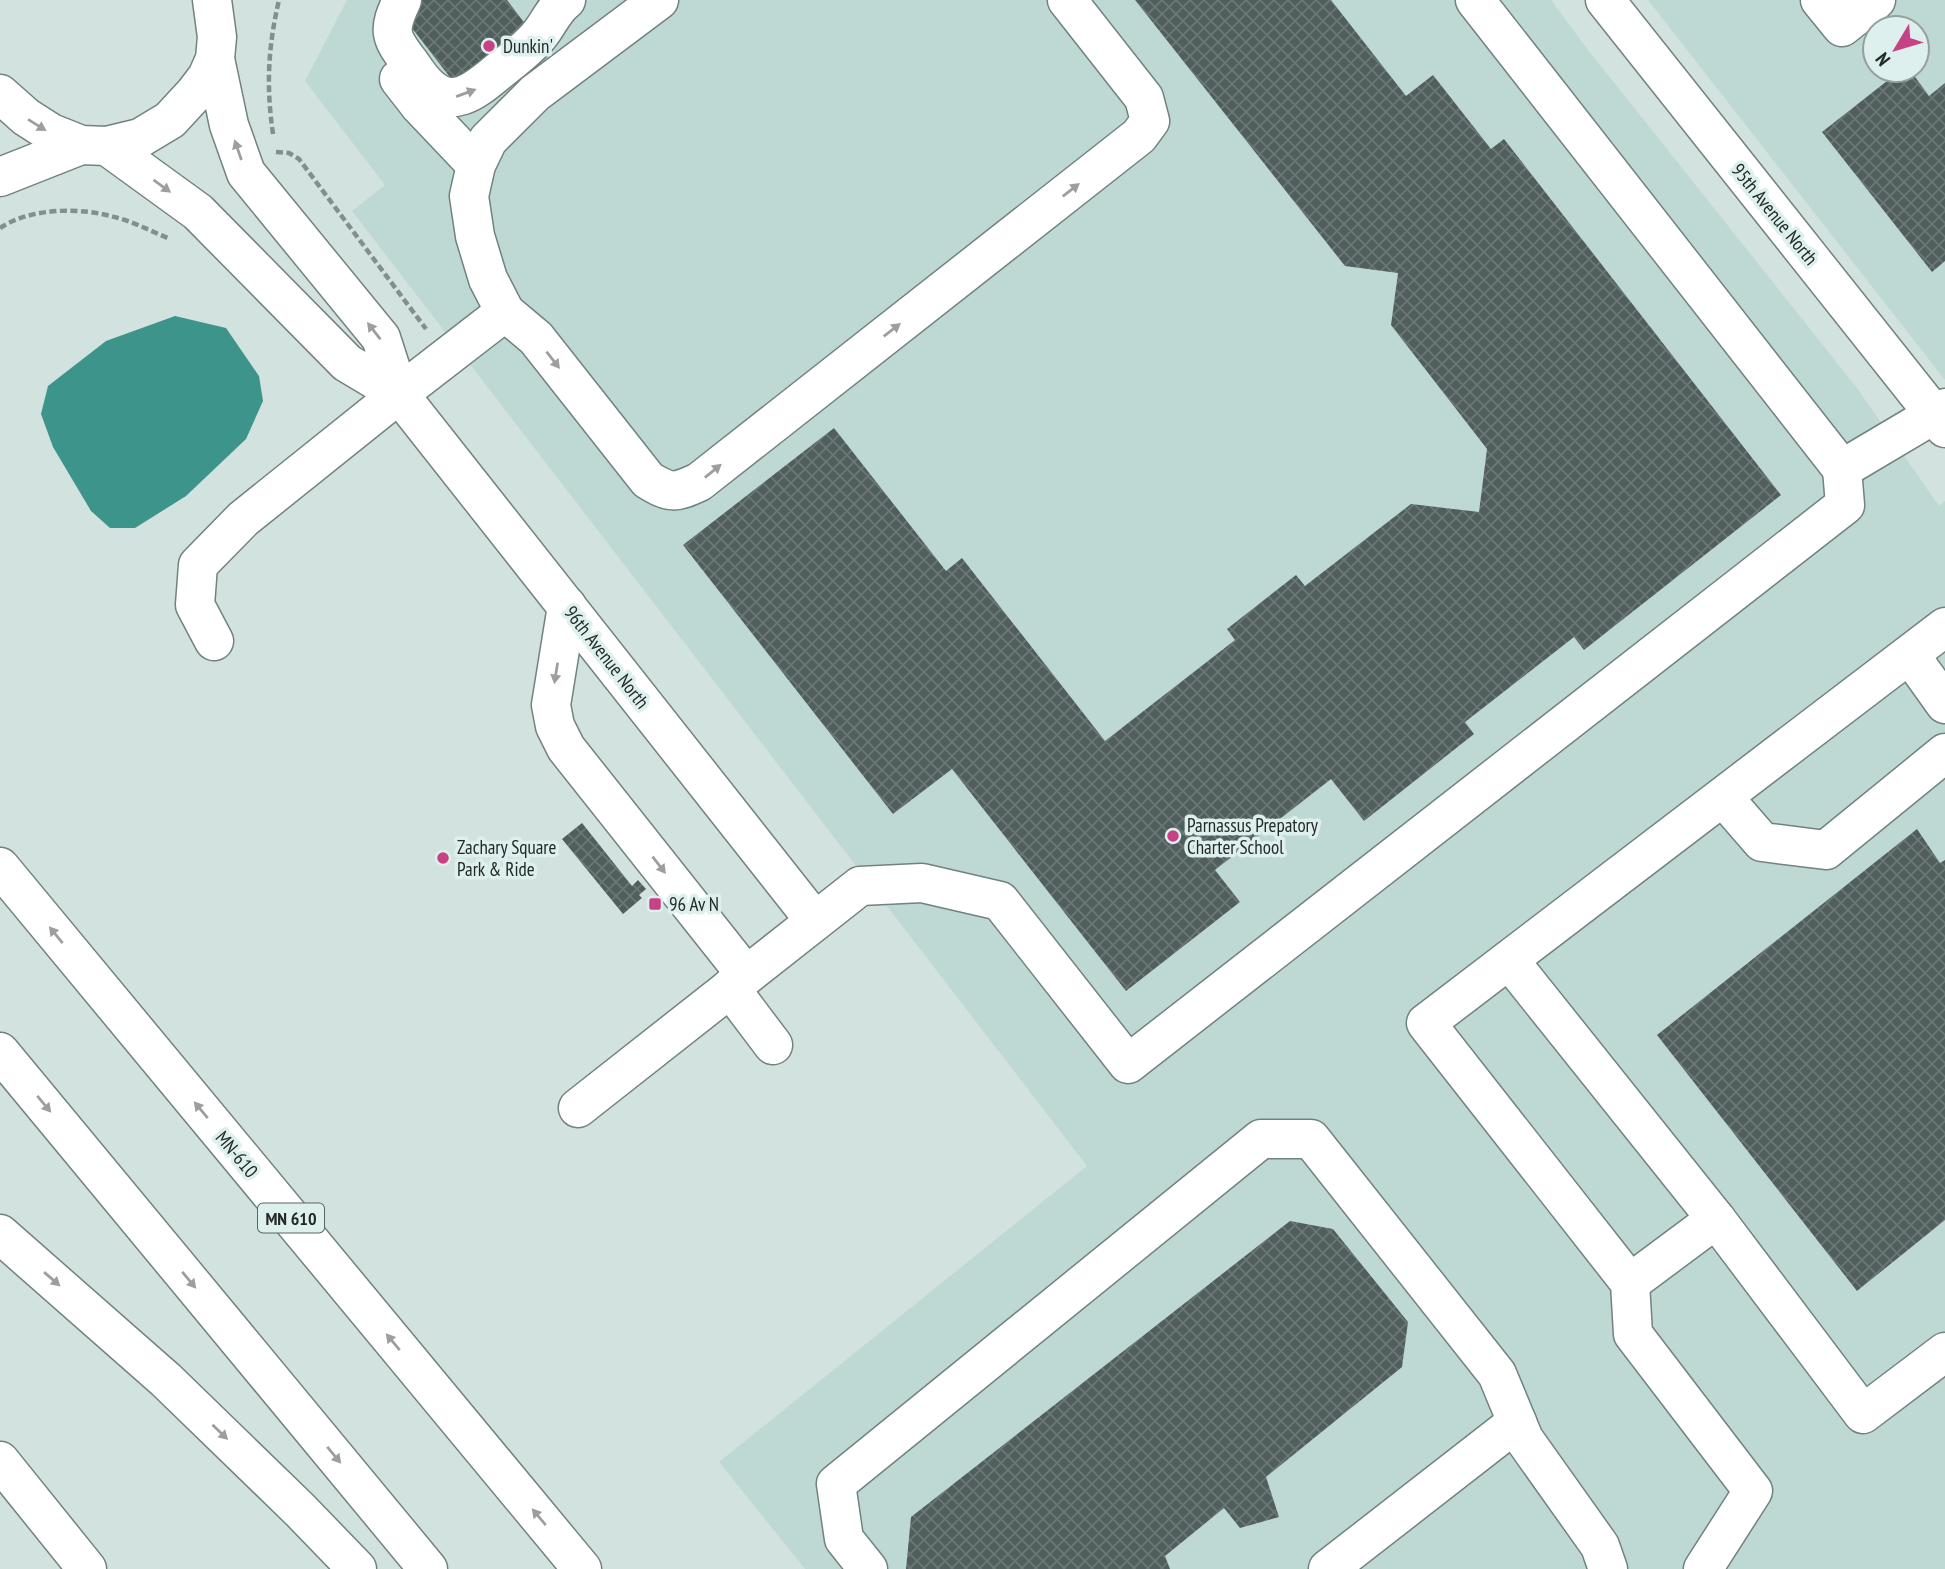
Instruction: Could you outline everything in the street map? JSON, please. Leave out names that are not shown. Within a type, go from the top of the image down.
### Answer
[{"type":"main road","points":[[0,177],[94,146],[140,138],[170,120],[207,77],[215,32],[229,0]]},
{"type":"main road","points":[[383,0],[373,24],[375,48],[420,106],[475,165]]},
{"type":"main road","points":[[402,0],[393,20],[396,45],[426,84],[437,93],[450,97],[461,97],[474,91],[522,52],[566,0]]},
{"type":"main road","points":[[583,0],[611,37]]},
{"type":"main road","points":[[659,0],[535,93],[488,140],[475,165],[469,196],[475,236],[488,279],[505,312],[536,338],[648,480],[665,491],[681,491],[699,482],[1139,136],[1150,121],[1144,98],[1067,0]]},
{"type":"main road","points":[[578,1108],[860,886],[922,883],[1000,901],[1128,1064],[1845,505],[1842,469],[1475,0]]},
{"type":"main road","name":"95th Avenue North","points":[[1605,0],[1942,417]]},
{"type":"main road","points":[[1820,0],[1842,27],[1876,0]]},
{"type":"main road","name":"96th Avenue North","points":[[215,32],[229,125],[246,173],[381,338],[399,394],[815,921]]},
{"type":"main road","name":"96th Avenue North","points":[[0,94],[26,117],[51,133],[94,146],[198,212],[347,363],[399,394]]},
{"type":"main road","points":[[214,641],[195,605],[198,565],[243,519],[505,312]]},
{"type":"main road","points":[[1842,469],[1942,417]]},
{"type":"main road","points":[[567,606],[551,705],[555,726],[566,748],[738,981],[773,1045]]},
{"type":"main road","points":[[1703,1569],[1752,1491],[1633,1334],[1630,1283],[1426,1023],[1945,627]]},
{"type":"main road","points":[[1910,654],[1945,704]]},
{"type":"main road","points":[[1723,797],[1762,842],[1826,850],[1945,753]]},
{"type":"main road","name":"MN-610","points":[[0,867],[582,1569]]},
{"type":"main road","points":[[1509,960],[1716,1219],[1863,1414],[1945,1352]]},
{"type":"main road","points":[[0,1052],[428,1569]]},
{"type":"main road","points":[[868,1569],[844,1539],[836,1483],[1261,1139],[1311,1139],[1497,1374],[1524,1439],[1600,1546],[1608,1569]]},
{"type":"main road","points":[[1630,1283],[1716,1219]]},
{"type":"main road","points":[[0,1234],[166,1380],[357,1569]]},
{"type":"main road","points":[[1328,1569],[1517,1422]]},
{"type":"main road","points":[[0,1461],[70,1563]]},
{"type":"path","points":[[277,164],[268,100],[268,73],[279,0]]},
{"type":"path","points":[[275,152],[289,153],[299,159],[447,357]]},
{"type":"path","points":[[0,228],[12,220],[51,211],[85,212],[118,218],[173,241]]},
{"type":"shaded area","points":[[347,0],[1551,0],[1857,388],[1939,506],[1945,501],[1945,1569],[805,1569],[719,1462],[1087,1166],[352,211],[385,185],[305,81]]},
{"type":"shaded area","points":[[1648,0],[1945,0],[1945,380]]},
{"type":"water","points":[[175,316],[226,328],[259,376],[263,401],[246,439],[186,496],[135,528],[110,528],[91,511],[53,447],[41,414],[48,386],[106,341]]},
{"type":"building","points":[[418,0],[507,0],[529,29],[456,85],[408,23]]},
{"type":"building","name":"Parnassus Prepatory Charter School","points":[[1135,0],[1331,0],[1406,96],[1433,75],[1491,149],[1504,139],[1781,495],[1584,650],[1574,637],[1465,722],[1474,734],[1364,821],[1331,779],[1215,870],[1240,902],[1126,991],[952,769],[893,814],[683,545],[834,428],[946,571],[962,558],[1105,741],[1235,640],[1227,629],[1296,575],[1305,586],[1411,504],[1479,512],[1487,449],[1391,325],[1398,273],[1345,266]]},
{"type":"building","points":[[1945,83],[1945,261],[1932,272],[1822,132],[1883,84],[1920,84],[1929,96]]},
{"type":"building","points":[[582,823],[632,886],[638,880],[646,889],[639,895],[642,898],[623,914],[562,839]]},
{"type":"building","points":[[1917,829],[1940,863],[1945,860],[1945,1220],[1857,1291],[1657,1035]]},
{"type":"building","points":[[1290,1221],[1333,1229],[1408,1322],[1402,1367],[1266,1477],[1279,1517],[1240,1528],[1224,1508],[1165,1556],[1170,1569],[906,1569],[911,1517]]},
{"type":"place","name":"Dunkin'","points":[[489,46]]},
{"type":"place","name":"Parnassus Prepatory Charter School","points":[[1173,836]]},
{"type":"place","name":"Zachary Square Park & Ride","points":[[443,858]]},
{"type":"place","name":"96 Av N","points":[[655,904]]}]
